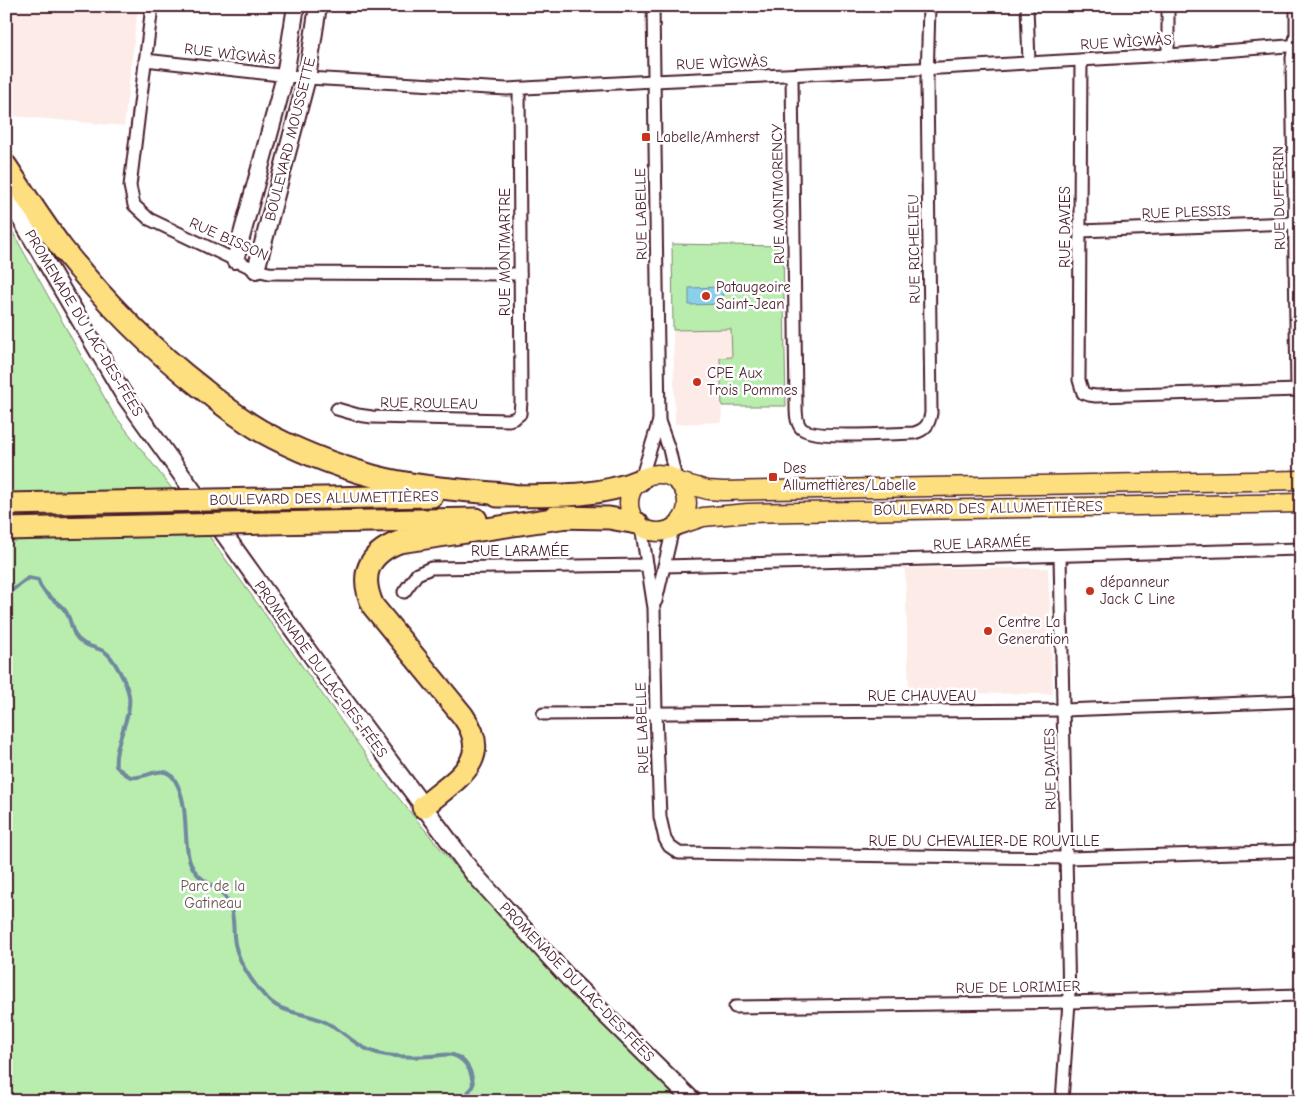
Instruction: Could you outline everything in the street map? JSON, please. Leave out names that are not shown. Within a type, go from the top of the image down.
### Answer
[{"type":"highway","points":[[6,166],[61,246],[99,293],[157,351],[193,382],[260,430],[324,460],[375,476],[430,487],[512,495]]},
{"type":"highway","name":"BOULEVARD DES ALLUMETTIÈRES","points":[[6,504],[590,493],[618,488],[640,480]]},
{"type":"highway","points":[[423,807],[468,766],[475,753],[475,740],[470,725],[373,606],[369,598],[366,582],[370,564],[380,551],[399,542],[567,517]]},
{"type":"highway","name":"BOULEVARD DES ALLUMETTIÈRES","points":[[6,529],[567,517],[609,518],[639,525]]},
{"type":"main road","points":[[656,474],[669,476],[677,481],[684,490],[687,500],[687,509],[683,518],[667,531],[653,532],[639,525],[632,517],[629,501],[634,486],[640,480],[656,474]]},
{"type":"main road","name":"BOULEVARD DES ALLUMETTIÈRES","points":[[677,481],[708,490],[723,491],[1301,480]]},
{"type":"main road","name":"BOULEVARD DES ALLUMETTIÈRES","points":[[674,527],[703,517],[748,513],[1301,503]]},
{"type":"street","name":"RUE BISSON","points":[[152,6],[130,176],[131,196],[134,205],[148,219],[256,270],[269,273],[520,274]]},
{"type":"street","name":"BOULEVARD MOUSSETTE","points":[[235,260],[285,76],[296,6]]},
{"type":"street","name":"BOULEVARD MOUSSETTE","points":[[256,270],[307,78],[318,6]]},
{"type":"street","name":"RUE LABELLE","points":[[640,480],[659,421],[653,6]]},
{"type":"street","name":"RUE RICHELIEU","points":[[863,434],[914,433],[922,431],[930,420],[929,6]]},
{"type":"street","points":[[1027,6],[1029,63]]},
{"type":"street","points":[[1168,6],[1168,55]]},
{"type":"street","name":"RUE DUFFERIN","points":[[1296,6],[1298,45],[1292,58],[1299,390]]},
{"type":"street","name":"RUE WÌGWÀS","points":[[145,60],[267,72],[307,78],[519,89],[654,80],[928,69],[1168,55],[1298,45]]},
{"type":"street","name":"RUE DAVIES","points":[[1081,60],[1079,380],[1083,393],[1089,396],[1096,396],[1299,390]]},
{"type":"street","name":"RUE MONTMORENCY","points":[[792,75],[797,421],[800,427],[808,433],[863,434]]},
{"type":"street","name":"RUE MONTMARTRE","points":[[519,89],[520,414]]},
{"type":"street","name":"PROMENADE DU LAC-DES-FÉES","points":[[6,194],[122,392],[318,666],[423,807],[473,873],[524,930],[574,984],[692,1101]]},
{"type":"street","name":"RUE PLESSIS","points":[[1080,231],[1294,224]]},
{"type":"street","name":"RUE ROULEAU","points":[[337,409],[358,416],[372,417],[509,420],[520,414]]},
{"type":"street","name":"RUE LABELLE","points":[[659,421],[669,449],[677,481]]},
{"type":"street","name":"RUE LABELLE","points":[[639,525],[654,608],[660,817],[665,839],[669,846]]},
{"type":"street","name":"RUE LABELLE","points":[[654,608],[674,527]]},
{"type":"street","name":"RUE LARAMÉE","points":[[664,566],[1301,549]]},
{"type":"street","name":"RUE DAVIES","points":[[1060,556],[1070,1002],[1062,1101]]},
{"type":"street","name":"RUE LARAMÉE","points":[[404,592],[416,574],[431,568],[647,565]]},
{"type":"street","name":"RUE CHAUVEAU","points":[[543,714],[1064,710],[1301,701]]},
{"type":"street","name":"RUE DU CHEVALIER-DE ROUVILLE","points":[[669,846],[679,853],[1068,858],[1301,851]]},
{"type":"street","name":"RUE DE LORIMIER","points":[[736,1007],[1070,1002],[1301,995]]},
{"type":"shaded area","points":[[6,6],[138,6],[124,126],[13,116],[6,102]]},
{"type":"shaded area","name":"CPE Aux Trois Pommes","points":[[731,329],[732,358],[720,358],[722,422],[675,424],[673,330]]},
{"type":"shaded area","points":[[905,568],[1048,568],[1053,694],[909,693]]},
{"type":"green space","name":"Parc de la Gatineau","points":[[6,220],[113,413],[209,536],[383,779],[454,865],[683,1101],[6,1101]]},
{"type":"green space","points":[[672,244],[783,246],[786,406],[722,406],[720,358],[732,357],[731,329],[673,330]]},
{"type":"water","name":"Pataugeoire Saint-Jean","points":[[722,287],[723,304],[689,305],[689,288]]},
{"type":"waterway","points":[[6,595],[28,578],[38,580],[45,592],[66,611],[73,632],[78,639],[105,652],[115,664],[127,687],[129,700],[129,709],[118,748],[116,766],[131,777],[155,772],[167,772],[176,782],[183,801],[187,849],[192,867],[201,878],[223,894],[227,900],[233,917],[237,952],[245,970],[263,994],[277,1006],[288,1011],[332,1025],[359,1045],[375,1053],[402,1056],[448,1054],[458,1057],[468,1067],[473,1085],[463,1101]]},
{"type":"place","name":"Labelle/Amherst","points":[[646,137]]},
{"type":"place","name":"Pataugeoire Saint-Jean","points":[[706,296]]},
{"type":"place","name":"CPE Aux Trois Pommes","points":[[697,382]]},
{"type":"place","name":"Des Allumettières/Labelle","points":[[773,477]]},
{"type":"place","name":"dépanneur Jack C Line","points":[[1090,591]]},
{"type":"place","name":"Centre La Generation","points":[[988,631]]}]
